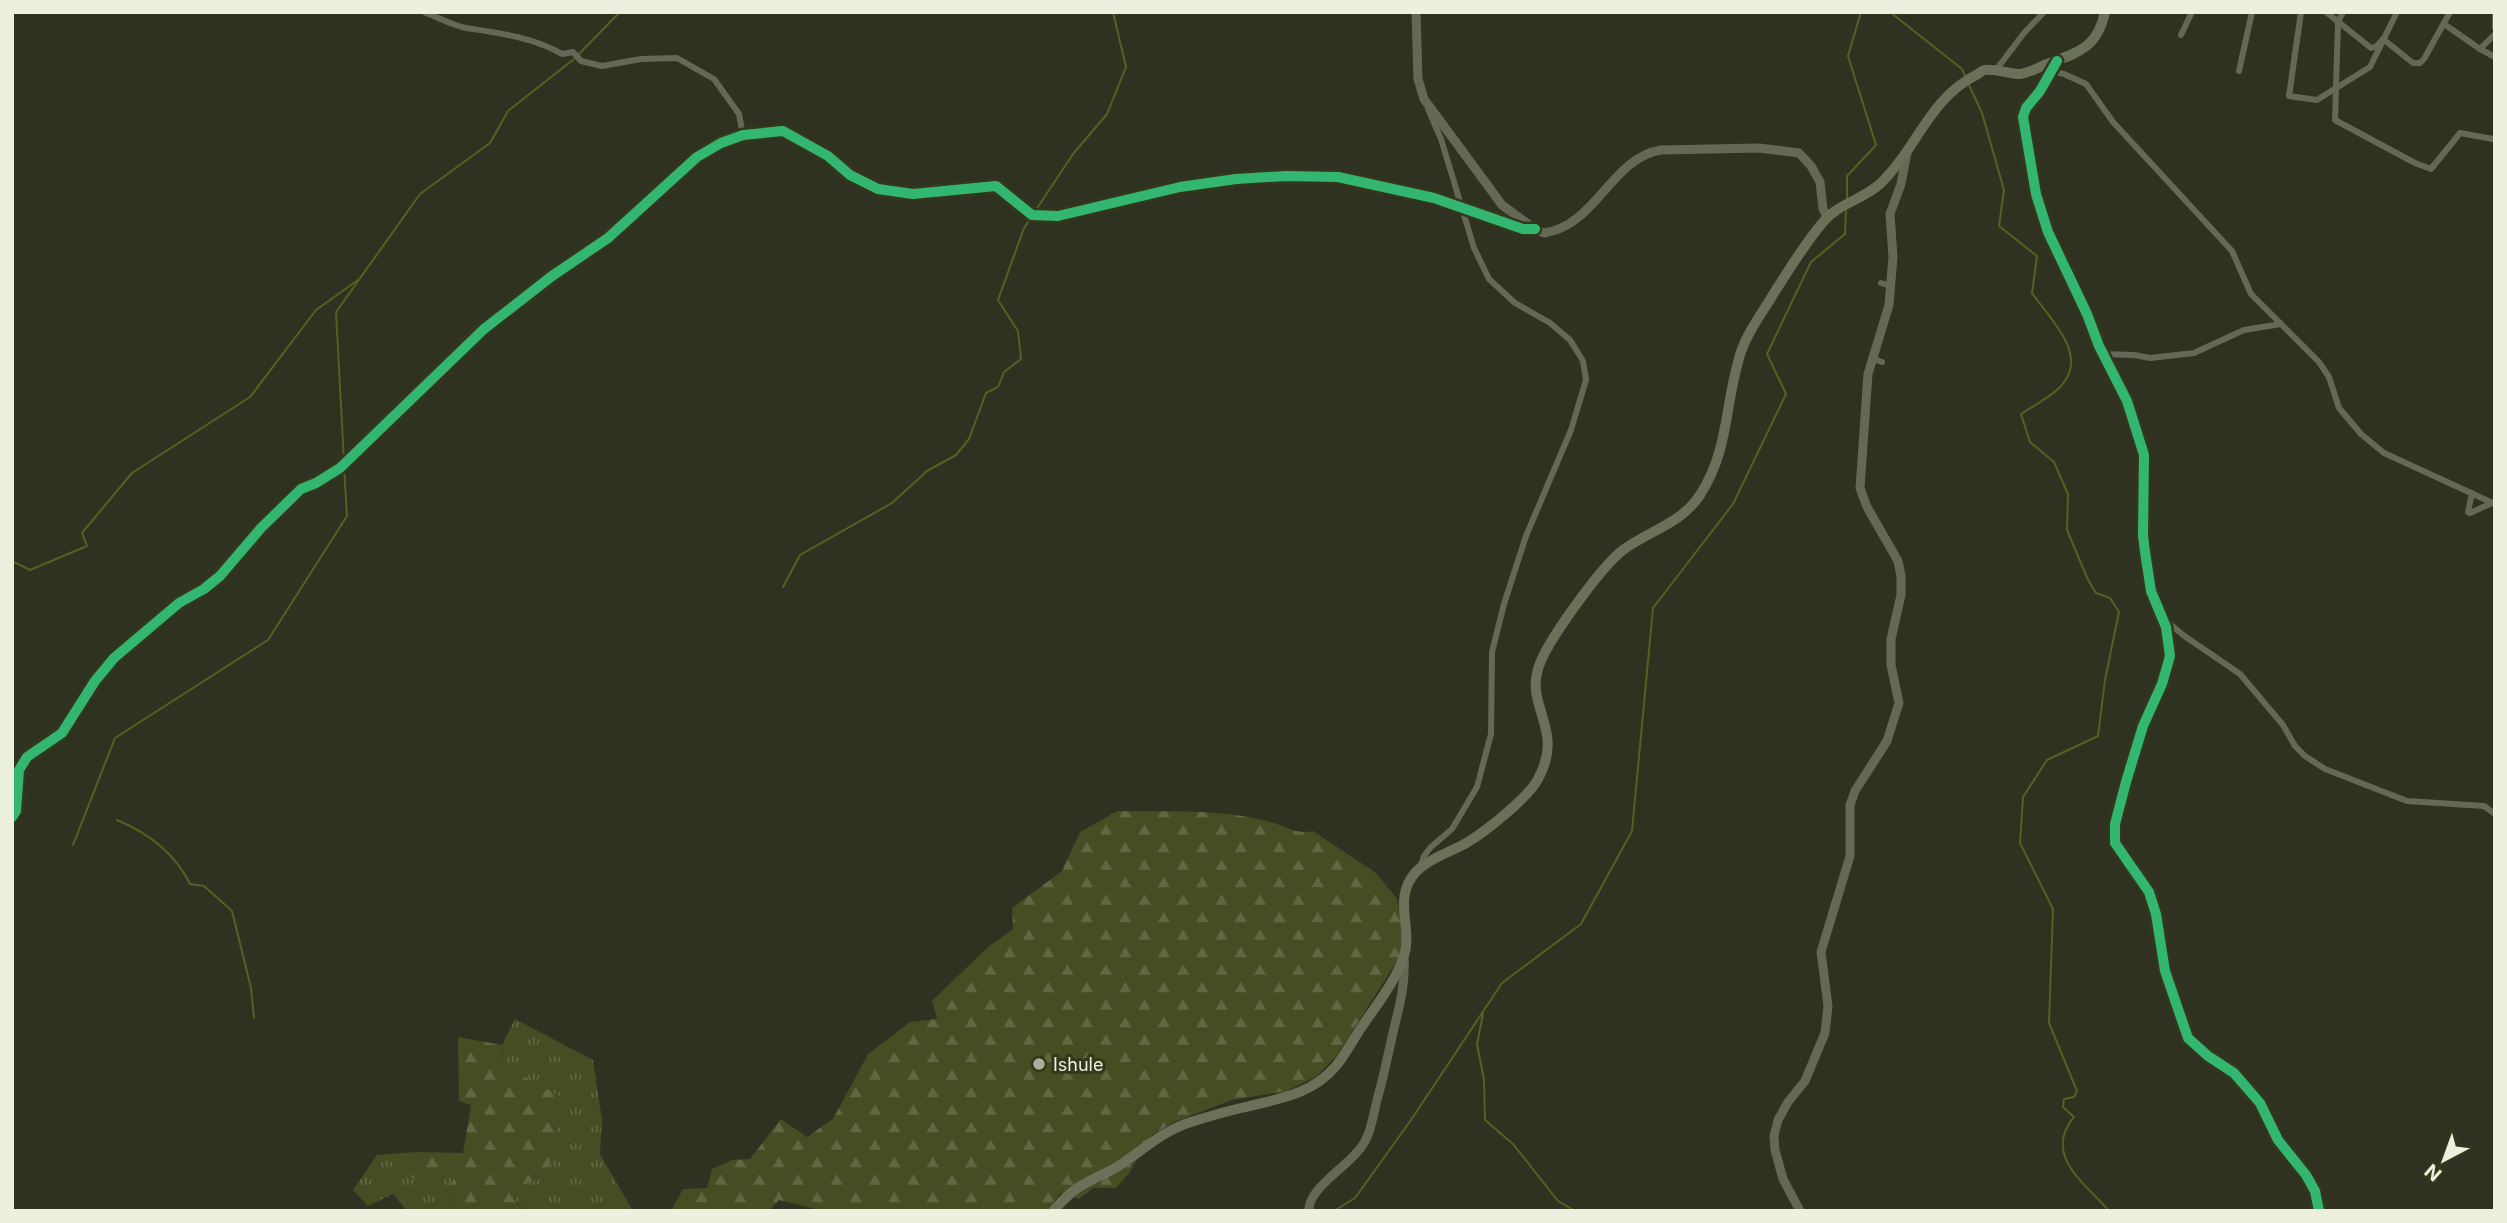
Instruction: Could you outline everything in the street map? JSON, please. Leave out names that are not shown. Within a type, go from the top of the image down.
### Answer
[{"type":"main road","points":[[1053,1211],[1082,1184],[1116,1168],[1168,1131],[1242,1107],[1291,1097],[1311,1087],[1335,1066],[1394,978],[1404,956],[1407,940],[1404,893],[1409,880],[1421,867],[1469,841],[1493,824],[1537,782],[1548,755],[1549,736],[1536,685],[1537,671],[1545,654],[1598,574],[1619,553],[1640,538],[1679,519],[1703,491],[1723,442],[1739,357],[1754,325],[1797,257],[1828,216],[1878,186],[1907,153],[1940,102],[1964,80],[1986,69],[2026,74],[2080,52],[2094,41],[2105,12]]},
{"type":"street","points":[[424,12],[463,27],[494,31],[549,46],[562,54],[573,52],[581,61],[602,66],[640,58],[677,58],[714,79],[739,114],[743,135]]},
{"type":"street","points":[[1416,12],[1418,79],[1441,139],[1475,248],[1489,279],[1515,303],[1550,323],[1570,340],[1583,361],[1586,380],[1571,430],[1526,536],[1504,604],[1492,652],[1491,734],[1477,787],[1452,829],[1424,856],[1421,867]]},
{"type":"street","points":[[1994,72],[2044,12]]},
{"type":"street","points":[[2181,35],[2192,12]]},
{"type":"street","points":[[2239,71],[2252,12]]},
{"type":"street","points":[[2301,12],[2289,96],[2317,100],[2370,67],[2397,12]]},
{"type":"street","points":[[2326,12],[2371,48],[2383,39]]},
{"type":"street","points":[[2343,12],[2337,22],[2335,120],[2414,163],[2431,169],[2460,133],[2493,139]]},
{"type":"street","points":[[2383,39],[2413,63],[2420,63],[2451,12]]},
{"type":"street","points":[[2495,15],[2495,28]]},
{"type":"street","points":[[2444,24],[2495,57]]},
{"type":"street","points":[[2480,49],[2495,34]]},
{"type":"street","points":[[2057,61],[2024,112],[2022,122],[2026,144],[2044,222],[2127,401],[2142,446],[2144,544],[2151,591],[2164,619],[2170,647],[2169,664],[2139,739],[2115,824],[2115,843],[2149,892],[2156,914],[2165,971],[2188,1038],[2208,1056],[2234,1073],[2260,1103],[2278,1140],[2306,1175],[2315,1191],[2319,1211]]},
{"type":"street","points":[[2050,71],[2086,84],[2113,122],[2232,251],[2251,294],[2319,362],[2329,378],[2339,408],[2361,434],[2384,453],[2493,503]]},
{"type":"street","points":[[1424,99],[1496,198],[1511,212],[1544,233],[1563,228],[1585,211],[1631,163],[1646,153],[1661,150],[1759,148],[1799,153],[1820,182],[1823,209],[1828,216]]},
{"type":"street","points":[[12,817],[16,811],[19,770],[27,757],[62,733],[114,658],[179,603],[220,576],[261,528],[301,489],[340,468],[484,328],[552,276],[608,239],[697,157],[721,143],[743,135],[783,131],[828,156],[850,175],[878,188],[912,194],[996,186],[1032,215],[1058,216],[1180,187],[1236,179],[1338,177],[1434,198],[1523,229],[1535,229]]},
{"type":"street","points":[[1800,1211],[1783,1179],[1774,1136],[1788,1102],[1805,1081],[1825,1033],[1828,1006],[1821,952],[1850,856],[1850,805],[1855,791],[1887,741],[1899,703],[1891,665],[1891,639],[1901,595],[1901,576],[1898,561],[1867,507],[1860,488],[1867,424],[1868,374],[1889,305],[1890,214],[1901,184],[1907,153]]},
{"type":"street","points":[[1881,283],[1891,286]]},
{"type":"street","points":[[2103,354],[2134,355],[2150,359],[2194,353],[2244,330],[2281,324]]},
{"type":"street","points":[[1871,358],[1882,362]]},
{"type":"street","points":[[2472,493],[2470,513],[2493,503]]},
{"type":"street","points":[[2164,619],[2217,660],[2240,674],[2305,756],[2407,801],[2484,806],[2495,814]]},
{"type":"street","points":[[2214,668],[2217,660]]},
{"type":"street","points":[[1309,1211],[1311,1196],[1340,1171],[1368,1136],[1386,1070],[1405,976],[1404,956]]},
{"type":"green space","points":[[1117,811],[1233,815],[1271,822],[1297,831],[1313,831],[1376,873],[1397,899],[1404,933],[1399,958],[1337,1055],[1317,1076],[1287,1091],[1232,1100],[1174,1122],[1152,1135],[1129,1173],[1116,1188],[1093,1188],[1079,1199],[1061,1193],[1046,1211],[823,1211],[779,1200],[769,1211],[671,1211],[683,1189],[707,1188],[712,1169],[732,1160],[750,1159],[781,1119],[807,1137],[833,1119],[868,1054],[910,1022],[937,1019],[932,1001],[988,947],[1013,929],[1012,908],[1062,871],[1080,832]]},
{"type":"green space","points":[[515,1019],[593,1060],[602,1120],[600,1154],[633,1211],[520,1211],[522,1209],[509,1191],[500,1064],[502,1045]]},
{"type":"green space","points":[[458,1037],[502,1045],[500,1064],[562,1097],[547,1175],[509,1191],[522,1210],[520,1211],[456,1211],[447,1190],[459,1170],[412,1178],[407,1163],[417,1152],[463,1153],[471,1105],[459,1101]]},
{"type":"green space","points":[[417,1152],[407,1163],[460,1170],[447,1190],[456,1211],[407,1211],[393,1194],[368,1206],[353,1190],[377,1155]]},
{"type":"waterway","points":[[578,55],[620,12]]},
{"type":"waterway","points":[[783,587],[800,555],[892,503],[927,471],[956,455],[969,439],[986,393],[998,387],[1004,372],[1021,359],[1018,331],[998,300],[1024,228],[1073,154],[1107,114],[1126,67],[1113,12]]},
{"type":"waterway","points":[[1847,200],[1847,176],[1876,145],[1848,56],[1861,12]]},
{"type":"waterway","points":[[1890,12],[1962,69],[1965,76]]},
{"type":"waterway","points":[[344,461],[336,312],[420,194],[490,143],[508,111],[574,59]]},
{"type":"waterway","points":[[1969,85],[1982,113],[2004,190],[1999,226],[2037,256],[2032,293],[2064,338],[2071,362],[2069,374],[2061,386],[2021,414],[2030,442],[2054,462],[2068,494],[2067,530],[2088,580],[2096,593],[2110,598],[2119,612],[2105,680],[2098,736],[2047,760],[2023,797],[2020,843],[2053,909],[2049,1023],[2077,1091],[2074,1097],[2064,1099],[2063,1107],[2074,1117],[2065,1131],[2065,1156],[2070,1168],[2109,1211]]},
{"type":"waterway","points":[[1334,1211],[1355,1198],[1411,1120],[1502,983],[1581,924],[1632,831],[1653,608],[1733,504],[1786,394],[1767,354],[1811,262],[1845,234],[1846,209]]},
{"type":"waterway","points":[[12,561],[30,570],[87,546],[82,533],[132,473],[250,397],[316,310],[358,280]]},
{"type":"waterway","points":[[73,845],[115,738],[268,640],[347,516],[344,466]]},
{"type":"waterway","points":[[117,820],[160,845],[177,863],[190,884],[204,886],[232,911],[251,988],[254,1018]]},
{"type":"waterway","points":[[1483,1014],[1477,1044],[1484,1080],[1485,1120],[1513,1144],[1558,1201],[1575,1211]]},
{"type":"cycle path","points":[[2057,61],[2040,91],[2026,108],[2023,117],[2036,194],[2048,232],[2127,401],[2144,455],[2145,552],[2151,591],[2166,627],[2170,656],[2162,684],[2143,726],[2126,782],[2115,824],[2115,843],[2149,892],[2156,914],[2165,971],[2188,1038],[2208,1056],[2234,1073],[2260,1103],[2278,1140],[2306,1175],[2315,1191],[2319,1211]]},
{"type":"cycle path","points":[[12,817],[16,811],[19,770],[27,757],[62,733],[95,681],[114,658],[179,603],[220,576],[261,528],[301,489],[340,468],[484,329],[552,276],[608,238],[697,157],[721,143],[743,135],[783,131],[828,156],[850,175],[878,189],[913,194],[996,186],[1032,215],[1058,216],[1180,187],[1236,179],[1338,177],[1434,198],[1523,229],[1535,229]]},
{"type":"place","name":"Ishule","points":[[1039,1064]]}]
